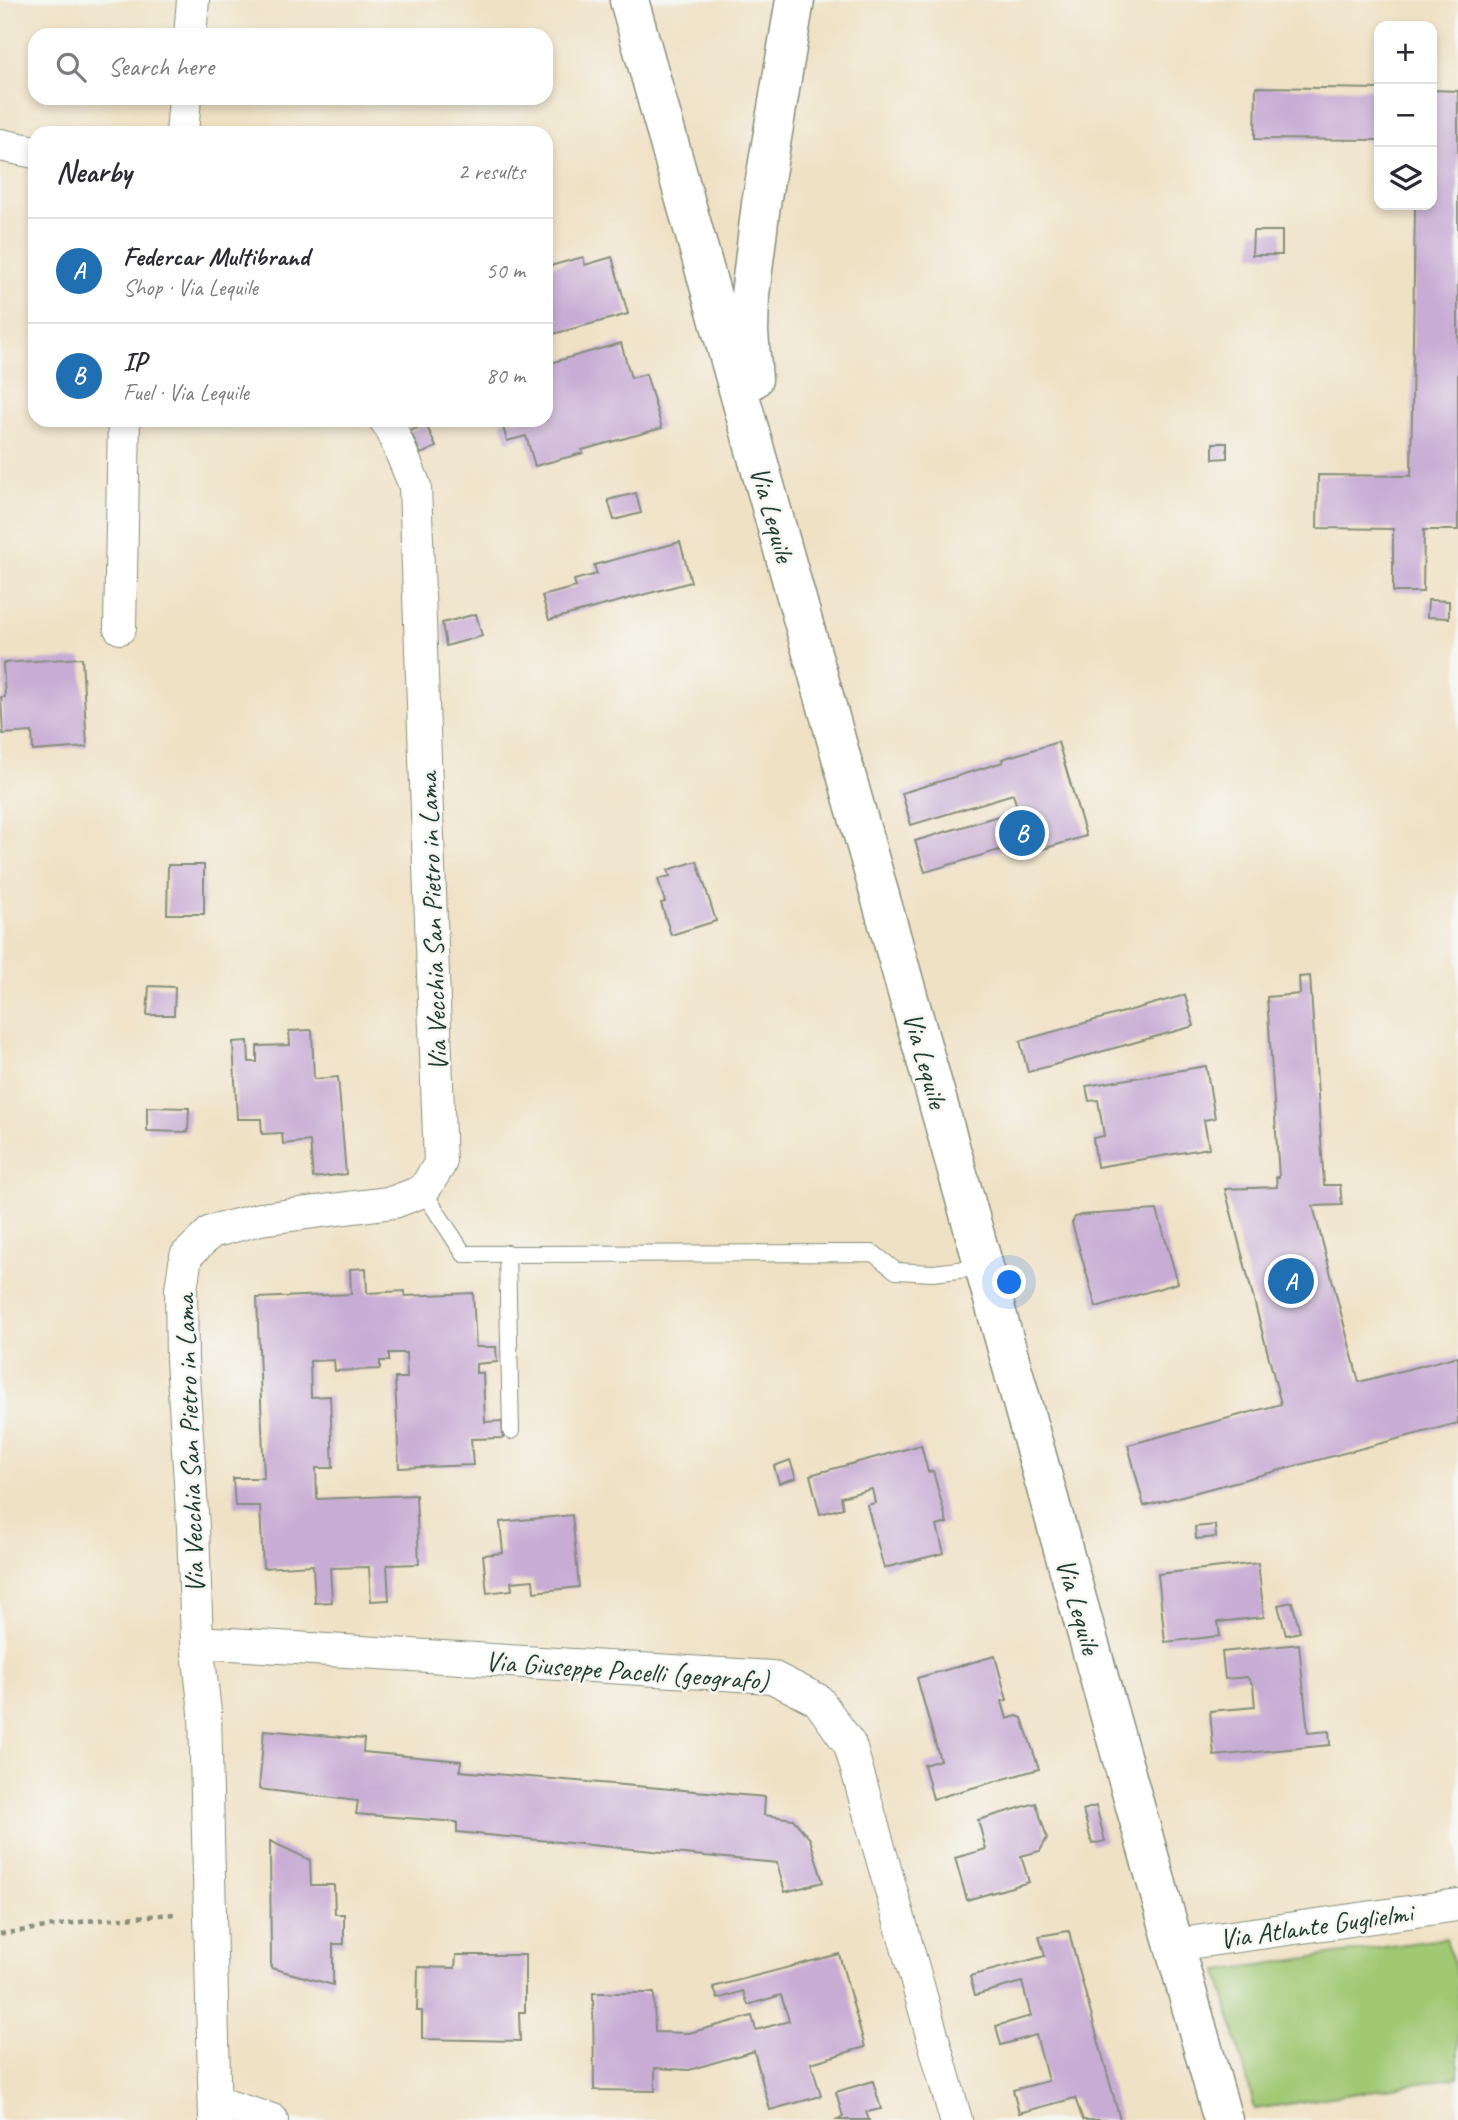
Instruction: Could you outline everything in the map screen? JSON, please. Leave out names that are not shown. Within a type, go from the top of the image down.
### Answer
[{"type":"main road","name":"Via Lequile","points":[[629,0],[1223,2120]]},
{"type":"main road","points":[[780,536],[754,385],[750,295],[761,204],[795,0]]},
{"type":"street","points":[[191,28],[193,0]]},
{"type":"street","points":[[183,126],[184,105]]},
{"type":"street","points":[[0,145],[28,151]]},
{"type":"street","points":[[120,628],[124,427]]},
{"type":"street","name":"Via Vecchia San Pietro in Lama","points":[[215,2111],[205,1712],[197,1643],[193,1527],[182,1360],[181,1289],[186,1256],[211,1232],[260,1219],[394,1202],[423,1191],[440,1164],[415,486],[390,427]]},
{"type":"street","name":"Via Giuseppe Pacelli (geografo)","points":[[197,1643],[772,1677],[818,1700],[850,1745],[956,2120]]},
{"type":"street","name":"Via Atlante Guglielmi","points":[[1174,1945],[1458,1905]]},
{"type":"street","points":[[215,2111],[272,2120]]},
{"type":"lane","points":[[423,1191],[464,1254],[873,1253],[896,1271],[933,1273],[984,1267]]},
{"type":"lane","points":[[507,1253],[511,1431]]},
{"type":"path","points":[[0,1934],[86,1921],[159,1914],[210,1914]]},
{"type":"green space","points":[[1446,1938],[1458,1979],[1458,2077],[1255,2109],[1218,1971]]},
{"type":"building","points":[[1256,87],[1374,89],[1374,140],[1255,139]]},
{"type":"building","points":[[1437,90],[1458,91],[1458,530],[1424,530],[1423,592],[1393,592],[1393,529],[1317,528],[1318,475],[1411,476],[1415,210],[1437,210]]},
{"type":"building","points":[[1253,231],[1282,231],[1282,255],[1252,255]]},
{"type":"building","points":[[583,257],[585,265],[612,257],[628,314],[553,334],[553,265]]},
{"type":"building","points":[[621,343],[631,378],[646,374],[662,428],[535,466],[526,436],[507,441],[503,427],[553,427],[553,362]]},
{"type":"building","points":[[427,427],[436,447],[421,454],[410,431]]},
{"type":"building","points":[[1213,443],[1227,443],[1227,458],[1213,459]]},
{"type":"building","points":[[636,493],[641,513],[614,520],[608,500]]},
{"type":"building","points":[[680,542],[691,582],[549,620],[542,596],[576,587],[574,580],[597,574],[594,565]]},
{"type":"building","points":[[1428,600],[1449,601],[1449,618],[1427,617]]},
{"type":"building","points":[[476,614],[482,636],[446,646],[442,623]]},
{"type":"building","points":[[82,658],[87,747],[33,751],[32,732],[3,734],[3,663]]},
{"type":"building","points":[[1058,742],[1086,836],[1030,853],[1027,842],[925,872],[915,841],[1018,810],[1013,794],[911,825],[902,793]]},
{"type":"building","points":[[697,861],[716,921],[671,935],[661,903],[665,902],[658,879],[670,876],[668,870]]},
{"type":"building","points":[[168,865],[204,865],[204,914],[167,914]]},
{"type":"building","points":[[1310,976],[1324,1185],[1340,1185],[1342,1205],[1313,1206],[1359,1382],[1458,1356],[1458,1423],[1144,1506],[1128,1445],[1281,1404],[1225,1189],[1277,1187],[1276,1177],[1279,1177],[1267,997],[1300,994],[1299,977]]},
{"type":"building","points":[[149,986],[175,987],[174,1015],[147,1015]]},
{"type":"building","points":[[1185,995],[1194,1026],[1028,1072],[1020,1041]]},
{"type":"building","points":[[312,1030],[314,1079],[338,1077],[346,1174],[313,1178],[310,1141],[283,1144],[282,1133],[262,1134],[261,1119],[237,1119],[233,1042],[248,1041],[249,1062],[257,1062],[257,1046],[290,1045],[289,1031]]},
{"type":"building","points":[[1206,1066],[1215,1118],[1204,1120],[1209,1148],[1097,1167],[1093,1138],[1104,1136],[1098,1100],[1089,1101],[1086,1086]]},
{"type":"building","points":[[147,1107],[189,1108],[188,1132],[147,1131]]},
{"type":"building","points":[[1157,1210],[1178,1283],[1096,1307],[1072,1223],[1075,1217]]},
{"type":"building","points":[[366,1268],[367,1293],[405,1291],[405,1296],[473,1293],[476,1347],[496,1347],[497,1362],[476,1364],[476,1373],[483,1373],[485,1422],[502,1421],[503,1438],[471,1439],[473,1465],[399,1468],[395,1378],[407,1378],[406,1353],[389,1353],[389,1361],[380,1361],[380,1369],[335,1371],[334,1360],[310,1361],[311,1397],[330,1396],[333,1468],[316,1468],[317,1499],[416,1495],[419,1564],[387,1565],[389,1600],[371,1601],[369,1567],[330,1568],[332,1602],[315,1603],[313,1565],[263,1568],[260,1506],[235,1506],[233,1478],[264,1478],[257,1298],[351,1294],[350,1269]]},
{"type":"building","points":[[921,1445],[928,1472],[933,1471],[947,1523],[937,1526],[944,1553],[884,1568],[867,1505],[875,1503],[872,1489],[841,1497],[843,1508],[820,1514],[810,1475]]},
{"type":"building","points":[[790,1460],[796,1478],[779,1483],[774,1466]]},
{"type":"building","points":[[572,1515],[579,1587],[534,1592],[533,1580],[511,1582],[512,1590],[487,1593],[483,1555],[503,1553],[500,1522]]},
{"type":"building","points":[[1215,1525],[1216,1537],[1196,1539],[1195,1527]]},
{"type":"building","points":[[1258,1563],[1264,1617],[1218,1622],[1220,1636],[1165,1642],[1158,1574]]},
{"type":"building","points":[[1292,1602],[1300,1632],[1286,1635],[1278,1605]]},
{"type":"building","points":[[1299,1644],[1308,1733],[1329,1731],[1330,1745],[1214,1756],[1210,1711],[1255,1707],[1253,1685],[1247,1677],[1225,1679],[1222,1652]]},
{"type":"building","points":[[995,1656],[1007,1700],[1002,1701],[1007,1719],[1017,1716],[1022,1718],[1039,1769],[933,1799],[924,1765],[940,1760],[917,1678]]},
{"type":"building","points":[[264,1730],[364,1739],[363,1752],[461,1761],[460,1771],[765,1797],[764,1815],[793,1819],[810,1839],[823,1882],[785,1892],[777,1863],[457,1832],[457,1822],[356,1814],[358,1801],[259,1789]]},
{"type":"building","points":[[1036,1803],[1047,1838],[1040,1851],[1021,1856],[1029,1882],[967,1900],[955,1858],[986,1849],[978,1820]]},
{"type":"building","points":[[1096,1806],[1105,1841],[1092,1844],[1083,1810]]},
{"type":"building","points":[[270,1841],[310,1860],[311,1885],[334,1885],[335,1914],[344,1914],[344,1944],[333,1944],[333,1985],[271,1968]]},
{"type":"building","points":[[1069,1931],[1120,2120],[1083,2120],[1075,2098],[1019,2113],[1013,2090],[1048,2081],[1036,2035],[1001,2045],[996,2026],[1031,2016],[1022,1982],[975,1995],[970,1976],[1045,1956],[1039,1936]]},
{"type":"building","points":[[839,1954],[865,2047],[811,2063],[821,2096],[770,2110],[754,2051],[689,2070],[655,2068],[655,2091],[594,2090],[593,1993],[654,1993],[655,2032],[689,2033],[752,2016],[756,2030],[789,2021],[781,1995],[748,2005],[743,1991],[718,1999],[713,1987]]},
{"type":"building","points":[[456,1955],[525,1955],[525,2012],[519,2012],[520,2041],[422,2039],[422,2011],[417,2011],[418,1967],[455,1968]]},
{"type":"building","points":[[873,2081],[881,2109],[866,2112],[869,2120],[835,2120],[843,2117],[836,2092]]},
{"type":"place","name":"IP","points":[[1022,833]]},
{"type":"place","name":"Federcar Multibrand","points":[[1291,1281]]}]
